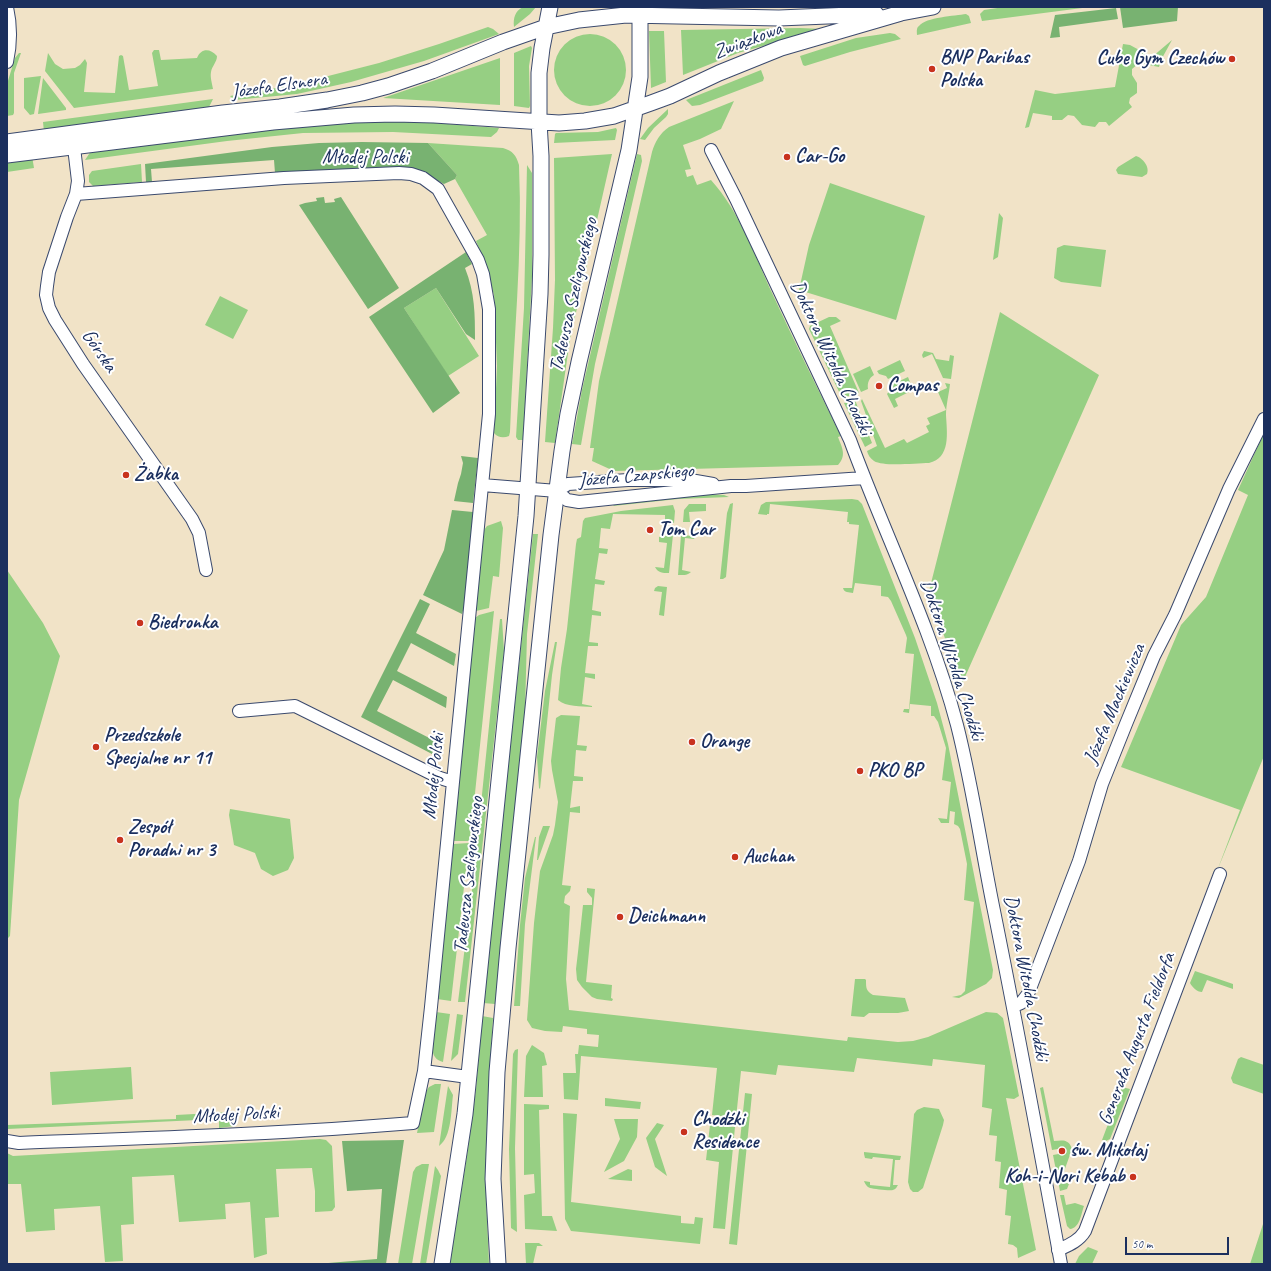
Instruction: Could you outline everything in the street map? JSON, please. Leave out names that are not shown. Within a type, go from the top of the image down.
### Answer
[{"type":"street","points":[[7,7],[10,28],[10,43],[7,62]]},
{"type":"street","name":"Tadeusza Szeligowskiego","points":[[442,1264],[465,1114],[526,516],[541,263],[539,73],[540,57],[550,7]]},
{"type":"street","name":"Związkowa","points":[[539,122],[559,123],[585,121],[614,116],[670,96],[719,73],[781,48],[901,13],[933,7]]},
{"type":"street","name":"Tadeusza Szeligowskiego","points":[[498,1264],[493,1179],[497,1072],[508,948],[556,491],[577,370],[629,150],[641,65],[640,11]]},
{"type":"street","name":"Związkowa","points":[[546,28],[564,23],[640,11],[779,18],[901,13]]},
{"type":"street","name":"Józefa Elsnera","points":[[7,155],[73,140],[224,113],[280,108],[362,93],[421,75],[496,45],[546,28]]},
{"type":"street","name":"Józefa Elsnera","points":[[7,142],[73,140],[354,115],[434,115],[539,122]]},
{"type":"street","name":"Górska","points":[[73,140],[78,182],[76,194],[49,272],[46,295],[50,308],[55,320],[83,364],[192,519],[199,533],[206,570]]},
{"type":"street","name":"Doktora Witolda Chodźki","points":[[711,150],[736,199],[850,440],[931,644],[953,713],[966,769],[1014,1006],[1061,1264]]},
{"type":"street","name":"Młodej Polski","points":[[7,1141],[19,1143],[244,1134],[414,1123],[424,1071],[489,403],[490,309],[483,274],[478,260],[438,189],[423,178],[411,174],[399,173],[284,178],[76,194]]},
{"type":"street","name":"Józefa Mackiewicza","points":[[1014,1006],[1021,1003],[1028,994],[1079,861],[1102,784],[1154,656],[1175,615],[1229,489],[1264,419]]},
{"type":"street","name":"Józefa Czapskiego","points":[[730,486],[690,480],[628,480],[568,484],[556,491],[567,500],[579,502],[730,486],[864,478]]},
{"type":"street","points":[[482,485],[556,491]]},
{"type":"street","points":[[239,711],[295,706],[440,778],[452,782]]},
{"type":"street","name":"Generała Augusta Fieldorfa","points":[[1058,1250],[1078,1240],[1085,1231],[1220,874]]},
{"type":"street","points":[[424,1071],[468,1077]]},
{"type":"green space","points":[[523,7],[536,7],[514,27],[515,15]]},
{"type":"green space","points":[[1004,7],[1090,7],[982,21],[980,14],[984,10]]},
{"type":"green space","points":[[1120,7],[1178,7],[1177,21],[1123,28]]},
{"type":"green space","points":[[1116,8],[1118,19],[1059,27],[1060,37],[1050,38],[1055,15]]},
{"type":"green space","points":[[966,14],[969,16],[971,23],[917,35],[918,27],[923,23],[941,17]]},
{"type":"green space","points":[[488,27],[499,34],[424,61],[351,82],[297,94],[234,100],[230,96],[293,85],[379,63]]},
{"type":"green space","points":[[823,29],[738,53],[683,75],[681,30]]},
{"type":"green space","points":[[649,31],[664,31],[666,82],[651,88]]},
{"type":"green space","points":[[890,33],[895,34],[901,39],[850,52],[805,66],[803,65],[800,56],[856,38]]},
{"type":"green space","points":[[590,34],[610,40],[620,50],[626,70],[620,90],[610,100],[590,106],[570,100],[560,90],[554,70],[560,50],[570,40]]},
{"type":"green space","points":[[1172,40],[1161,60],[1159,67],[1139,63],[1132,69],[1132,75],[1137,83],[1137,93],[1130,98],[1129,103],[1132,107],[1109,126],[1106,122],[1099,122],[1095,127],[1082,125],[1074,116],[1068,115],[1062,120],[1052,120],[1052,116],[1033,113],[1029,127],[1025,128],[1035,90],[1055,94],[1115,87],[1123,44],[1130,45],[1152,57]]},
{"type":"green space","points":[[531,46],[529,66],[530,106],[529,108],[514,106],[514,53]]},
{"type":"green space","points":[[154,50],[159,50],[161,60],[197,58],[201,52],[206,50],[214,53],[217,56],[211,74],[213,89],[74,108],[45,71],[48,53],[55,64],[63,69],[75,68],[85,59],[87,63],[84,92],[115,93],[119,56],[121,55],[123,56],[129,90],[158,86],[152,53]]},
{"type":"green space","points":[[19,53],[21,53],[14,73],[14,113],[13,115],[7,116],[7,84],[15,58]]},
{"type":"green space","points":[[500,58],[500,105],[383,98]]},
{"type":"green space","points":[[761,70],[764,78],[763,81],[700,105],[692,106],[686,100]]},
{"type":"green space","points":[[41,76],[34,114],[30,115],[24,108],[24,78]]},
{"type":"green space","points":[[43,78],[66,108],[66,110],[38,114]]},
{"type":"green space","points":[[213,99],[208,109],[44,132],[43,122]]},
{"type":"green space","points":[[734,101],[721,129],[683,145],[691,169],[685,170],[687,177],[693,175],[697,185],[711,180],[739,220],[790,331],[841,436],[838,437],[843,455],[838,465],[614,471],[592,461],[594,448],[590,448],[599,381],[652,152],[658,138],[669,127]]},
{"type":"green space","points":[[668,109],[668,114],[666,117],[654,128],[645,140],[640,139],[648,128]]},
{"type":"green space","points":[[382,121],[499,128],[491,137],[393,132],[303,133],[227,141],[85,160],[91,151],[294,124]]},
{"type":"green space","points":[[616,128],[615,140],[554,143],[556,133],[598,132]]},
{"type":"green space","points":[[319,143],[428,143],[457,175],[455,179],[444,184],[421,172],[275,173],[274,160],[151,169],[152,182],[146,182],[145,164],[272,147]]},
{"type":"green space","points":[[428,143],[503,148],[514,154],[519,165],[519,265],[510,432],[509,436],[507,437],[499,437],[494,433],[497,366],[494,295],[484,260],[476,241],[487,235],[455,179],[457,175]]},
{"type":"green space","points":[[612,154],[570,339],[555,443],[545,442],[555,280],[554,158]]},
{"type":"green space","points":[[637,154],[641,155],[642,161],[595,364],[581,445],[572,444],[582,390]]},
{"type":"green space","points":[[32,156],[34,168],[7,172],[7,160]]},
{"type":"green space","points":[[1136,156],[1145,163],[1148,169],[1147,174],[1142,177],[1118,174],[1116,170],[1118,167]]},
{"type":"green space","points":[[141,164],[142,182],[93,186],[89,182],[89,175],[92,171]]},
{"type":"green space","points":[[527,165],[532,173],[532,277],[523,440],[518,440],[516,437],[524,308]]},
{"type":"green space","points":[[830,183],[925,216],[896,320],[799,290],[809,245]]},
{"type":"green space","points":[[324,197],[325,203],[335,202],[334,199],[341,197],[399,288],[368,309],[299,205],[317,201],[316,198]]},
{"type":"green space","points":[[999,213],[1003,218],[998,257],[993,260]]},
{"type":"green space","points":[[1064,245],[1106,250],[1101,287],[1061,282],[1054,278],[1057,248]]},
{"type":"green space","points":[[466,252],[472,264],[465,268],[473,295],[475,340],[466,334],[436,288],[404,308],[460,393],[433,413],[369,317]]},
{"type":"green space","points":[[436,288],[479,356],[448,376],[404,308]]},
{"type":"green space","points":[[220,296],[248,310],[233,339],[205,325]]},
{"type":"green space","points":[[1000,312],[1099,375],[961,686],[929,591]]},
{"type":"green space","points":[[829,317],[836,317],[841,321],[830,326],[859,393],[842,398],[809,329],[810,326]]},
{"type":"green space","points":[[924,351],[933,353],[936,359],[949,361],[950,355],[954,356],[951,379],[943,378],[932,354],[923,358],[922,355]]},
{"type":"green space","points":[[900,360],[905,371],[888,379],[886,376],[879,374],[877,371]]},
{"type":"green space","points":[[870,366],[874,375],[869,381],[868,389],[861,392],[853,374]]},
{"type":"green space","points":[[908,377],[913,390],[895,399],[898,406],[894,408],[887,394],[891,385]]},
{"type":"green space","points":[[945,383],[950,384],[946,411],[947,437],[941,456],[929,463],[909,464],[885,464],[871,459],[867,451],[877,446],[861,401],[862,399],[885,448],[904,439],[907,443],[929,432],[926,426],[930,424],[927,418],[946,410],[938,392],[947,388]]},
{"type":"green space","points":[[855,400],[872,443],[865,447],[844,403]]},
{"type":"green space","points":[[1264,433],[1264,756],[1217,871],[1240,810],[1121,767],[1181,625],[1206,597],[1248,495],[1238,490]]},
{"type":"green space","points":[[461,456],[478,458],[473,503],[454,501],[463,463]]},
{"type":"green space","points":[[699,494],[724,495],[729,497],[678,499],[613,506],[615,504]]},
{"type":"green space","points":[[858,500],[862,504],[915,638],[937,703],[948,744],[993,970],[992,978],[986,984],[959,998],[952,997],[961,995],[965,991],[974,902],[964,900],[967,864],[960,829],[954,824],[955,812],[950,811],[949,823],[941,823],[938,818],[947,819],[951,782],[942,780],[946,748],[938,722],[934,716],[931,716],[931,706],[910,704],[909,713],[903,712],[904,709],[909,709],[914,654],[905,653],[906,635],[891,601],[888,597],[881,596],[881,586],[855,583],[853,593],[844,591],[843,588],[852,588],[859,525],[849,524],[849,522],[847,522],[848,512],[770,504],[769,514],[758,514],[761,505],[766,502]]},
{"type":"green space","points":[[733,503],[726,577],[720,579],[727,513],[730,504]]},
{"type":"green space","points":[[689,504],[706,504],[706,511],[689,512],[690,522],[683,522],[684,510]]},
{"type":"green space","points":[[673,505],[675,511],[674,523],[665,523],[665,515],[613,514],[610,529],[601,528],[599,548],[608,549],[607,554],[599,553],[595,579],[605,581],[604,585],[595,584],[592,610],[601,612],[601,616],[592,615],[589,642],[598,643],[598,646],[588,646],[585,673],[595,674],[595,679],[585,677],[582,704],[592,707],[574,706],[561,702],[558,700],[561,668],[567,629],[576,544],[577,539],[581,537],[583,521],[585,518],[621,511]]},
{"type":"green space","points":[[452,510],[473,512],[465,604],[462,614],[423,595],[444,550]]},
{"type":"green space","points":[[501,521],[503,528],[499,577],[493,576],[489,608],[476,611],[484,530],[487,526]]},
{"type":"green space","points":[[533,534],[538,534],[527,634],[525,712],[495,1004],[483,1003]]},
{"type":"green space","points":[[673,535],[669,573],[661,572],[655,567],[664,568],[667,543],[659,542],[659,537]]},
{"type":"green space","points":[[681,535],[695,537],[694,539],[685,538],[682,570],[691,572],[685,575],[678,575]]},
{"type":"green space","points":[[7,570],[43,623],[60,656],[19,800],[10,936],[7,939]]},
{"type":"green space","points":[[658,586],[667,587],[664,616],[659,615],[662,592],[654,591]]},
{"type":"green space","points":[[420,599],[430,604],[416,633],[456,654],[454,666],[411,643],[397,671],[447,697],[446,708],[393,680],[377,711],[437,742],[432,754],[361,717]]},
{"type":"green space","points":[[494,611],[470,841],[453,841],[475,618],[479,615]]},
{"type":"green space","points":[[500,619],[502,619],[504,651],[465,1002],[458,1002],[473,882]]},
{"type":"green space","points":[[555,642],[557,642],[540,789],[537,757],[545,691]]},
{"type":"green space","points":[[561,715],[580,716],[577,745],[587,746],[586,751],[576,750],[574,776],[583,777],[583,781],[573,781],[570,808],[580,806],[580,813],[570,812],[562,885],[571,886],[570,891],[565,896],[564,903],[570,906],[566,979],[569,1010],[847,1041],[848,1037],[898,1042],[913,1041],[928,1037],[986,1012],[997,1013],[1003,1018],[1019,1096],[1014,1099],[1006,1098],[1036,1250],[1018,1258],[1017,1248],[1008,1244],[1011,1216],[1005,1215],[1007,1190],[999,1188],[1001,1162],[995,1161],[997,1136],[989,1135],[992,1109],[982,1107],[985,1065],[933,1059],[932,1066],[857,1058],[854,1072],[778,1065],[776,1075],[741,1071],[736,1118],[712,1115],[717,1068],[581,1056],[578,1100],[564,1099],[563,1073],[576,1073],[575,1054],[578,1054],[579,1045],[598,1047],[599,1035],[587,1034],[587,1029],[563,1026],[562,1032],[545,1031],[532,1028],[527,1020],[534,923],[540,871],[553,835],[558,802],[551,761],[556,718]]},
{"type":"green space","points":[[230,809],[290,819],[294,858],[288,870],[273,876],[261,869],[255,853],[234,845],[229,815]]},
{"type":"green space","points":[[543,826],[550,826],[537,860],[539,837]]},
{"type":"green space","points":[[535,837],[525,924],[520,1006],[514,1006],[525,878]]},
{"type":"green space","points":[[469,843],[451,1001],[437,999],[453,844]]},
{"type":"green space","points":[[587,888],[595,889],[586,982],[612,985],[612,1001],[592,997],[577,980],[576,969],[583,905],[592,905],[592,898],[587,892]]},
{"type":"green space","points":[[1195,971],[1233,984],[1233,989],[1207,980],[1202,992],[1198,991],[1193,988],[1190,983]]},
{"type":"green space","points":[[855,979],[865,979],[867,989],[873,995],[905,998],[909,1011],[898,1013],[869,1013],[864,1017],[851,1016]]},
{"type":"green space","points":[[436,1012],[450,1014],[443,1062],[435,1057],[432,1048]]},
{"type":"green space","points":[[457,1014],[463,1015],[458,1054],[451,1061]]},
{"type":"green space","points":[[482,1016],[493,1018],[487,1120],[486,1197],[489,1264],[450,1264],[476,1089]]},
{"type":"green space","points":[[532,1045],[544,1053],[547,1065],[542,1066],[543,1097],[524,1097],[526,1056]]},
{"type":"green space","points":[[518,1049],[515,1148],[517,1232],[511,1228],[509,1149],[513,1054],[515,1050]]},
{"type":"green space","points":[[1241,1057],[1264,1065],[1264,1094],[1233,1083],[1231,1078],[1238,1059]]},
{"type":"green space","points":[[131,1067],[133,1099],[52,1105],[50,1072]]},
{"type":"green space","points":[[435,1084],[441,1084],[434,1132],[417,1133],[425,1093],[429,1087]]},
{"type":"green space","points":[[448,1086],[453,1095],[449,1130],[443,1142],[439,1146]]},
{"type":"green space","points":[[1043,1087],[1054,1141],[1063,1140],[1069,1143],[1072,1149],[1061,1180],[1069,1184],[1067,1189],[1060,1191],[1053,1155],[1064,1153],[1063,1148],[1052,1150],[1040,1088]]},
{"type":"green space","points":[[1122,1087],[1130,1089],[1110,1139],[1106,1141],[1102,1140]]},
{"type":"green space","points":[[745,1093],[752,1094],[737,1245],[729,1244]]},
{"type":"green space","points":[[605,1098],[641,1102],[640,1109],[605,1106]]},
{"type":"green space","points":[[524,1104],[549,1105],[549,1109],[539,1110],[542,1216],[552,1216],[557,1231],[525,1229],[524,1195],[535,1193],[534,1174],[524,1175]]},
{"type":"green space","points":[[924,1107],[939,1109],[944,1120],[923,1188],[918,1192],[913,1192],[910,1189],[908,1182],[914,1114],[917,1110]]},
{"type":"green space","points":[[236,1113],[237,1115],[235,1126],[219,1128],[219,1119],[7,1129],[7,1125],[176,1119],[176,1115]]},
{"type":"green space","points":[[563,1113],[577,1114],[571,1202],[681,1216],[681,1223],[694,1224],[695,1217],[703,1218],[700,1244],[571,1231],[565,1219]]},
{"type":"green space","points":[[614,1119],[638,1119],[637,1137],[624,1161],[604,1172],[620,1139]]},
{"type":"green space","points":[[657,1123],[664,1125],[655,1139],[667,1176],[655,1167],[646,1138]]},
{"type":"green space","points":[[710,1125],[735,1127],[725,1229],[713,1228],[719,1162],[706,1160]]},
{"type":"green space","points":[[320,1139],[326,1140],[332,1146],[335,1207],[332,1211],[315,1212],[315,1191],[312,1168],[276,1169],[279,1217],[265,1218],[267,1254],[254,1258],[250,1202],[225,1204],[226,1219],[179,1222],[174,1175],[132,1177],[134,1224],[121,1225],[123,1261],[105,1262],[100,1206],[54,1209],[55,1230],[26,1232],[21,1184],[7,1184],[7,1153],[13,1156]]},
{"type":"green space","points":[[404,1140],[386,1264],[316,1264],[377,1259],[382,1189],[347,1191],[342,1141]]},
{"type":"green space","points":[[864,1152],[901,1156],[900,1160],[895,1160],[893,1185],[898,1185],[895,1189],[870,1188],[866,1185],[864,1181],[870,1182],[870,1185],[890,1187],[893,1159],[873,1157],[872,1159],[865,1158]]},
{"type":"green space","points":[[422,1164],[429,1164],[412,1264],[398,1264],[413,1172],[416,1167]]},
{"type":"green space","points":[[435,1166],[441,1176],[426,1264],[420,1264]]},
{"type":"green space","points":[[628,1169],[632,1170],[632,1181],[608,1179]]},
{"type":"green space","points":[[1060,1195],[1064,1195],[1066,1205],[1075,1203],[1084,1206],[1078,1223],[1070,1229],[1067,1226]]},
{"type":"green space","points":[[1264,1221],[1264,1264],[1250,1264]]},
{"type":"green space","points":[[525,1243],[539,1243],[543,1246],[537,1246],[533,1264],[526,1264]]},
{"type":"green space","points":[[1088,1247],[1098,1251],[1092,1264],[1075,1264],[1079,1256]]},
{"type":"place","name":"Cube Gym Czechów","points":[[1232,59]]},
{"type":"place","name":"BNP Paribas Polska","points":[[932,69]]},
{"type":"place","name":"Car-Go","points":[[787,157]]},
{"type":"place","name":"Compas","points":[[879,386]]},
{"type":"place","name":"Żabka","points":[[126,475]]},
{"type":"place","name":"Tom Car","points":[[650,530]]},
{"type":"place","name":"Biedronka","points":[[140,623]]},
{"type":"place","name":"Orange","points":[[692,742]]},
{"type":"place","name":"Przedszkole Specjalne nr 11","points":[[96,747]]},
{"type":"place","name":"PKO BP","points":[[860,771]]},
{"type":"place","name":"Zespół Poradni nr 3","points":[[120,840]]},
{"type":"place","name":"Auchan","points":[[735,857]]},
{"type":"place","name":"Deichmann","points":[[620,917]]},
{"type":"place","name":"Chodźki Residence","points":[[684,1132]]},
{"type":"place","name":"św. Mikołaj","points":[[1062,1151]]},
{"type":"place","name":"Koh-i-Nori Kebab","points":[[1133,1177]]}]
